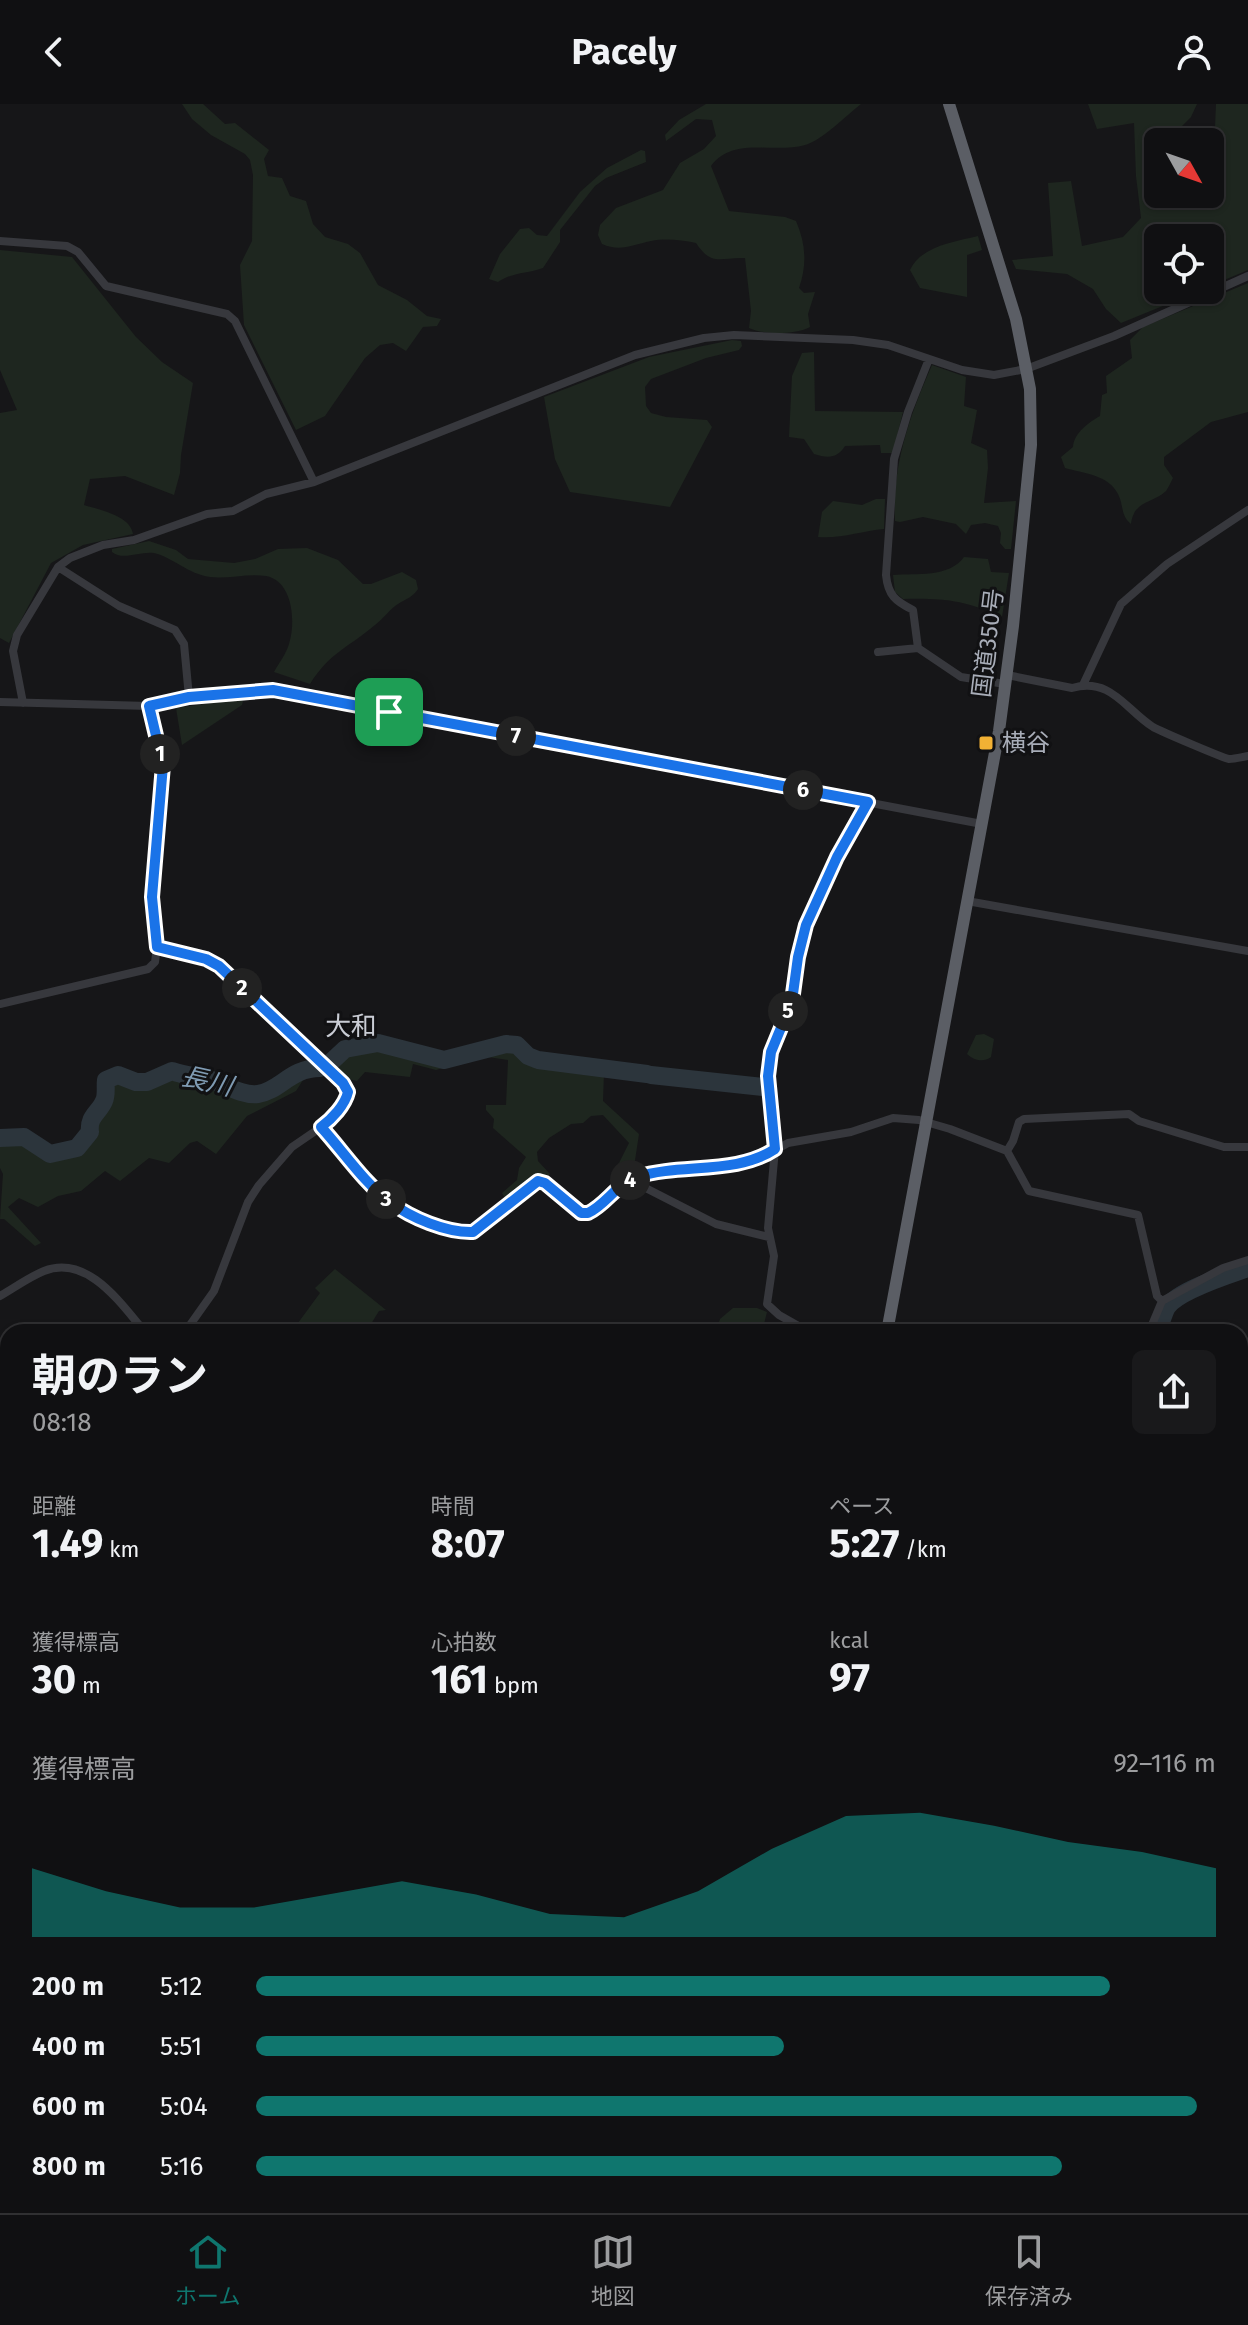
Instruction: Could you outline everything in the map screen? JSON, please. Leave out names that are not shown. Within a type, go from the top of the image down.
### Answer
[{"type":"highway","name":"国道350号","points":[[888,1324],[1006,679],[1031,445],[1031,406],[1026,369],[1011,304],[949,104]]},
{"type":"street","points":[[0,241],[67,246],[78,252],[106,286],[227,314],[235,321],[314,482]]},
{"type":"street","points":[[23,703],[13,651],[17,635],[58,567],[70,558],[103,545],[134,540],[207,514],[233,511],[266,494],[314,482],[635,355],[704,338],[734,335],[853,340],[888,345],[962,370],[994,375],[1026,369],[1114,336],[1248,276]]},
{"type":"street","points":[[918,648],[913,610],[887,591],[886,575],[894,459],[929,359]]},
{"type":"street","points":[[1083,685],[1121,604],[1167,564],[1248,510]]},
{"type":"street","points":[[58,567],[119,606],[175,630],[184,644],[189,697]]},
{"type":"street","points":[[878,652],[918,648],[961,677],[1006,679],[1072,688],[1083,685],[1103,687],[1169,736],[1228,759],[1247,757]]},
{"type":"street","points":[[0,702],[149,706],[189,697],[273,690],[982,824]]},
{"type":"street","points":[[0,1004],[148,969],[155,962],[157,947],[152,897],[163,765],[149,706]]},
{"type":"street","points":[[795,1324],[767,1304],[774,1256],[769,1237],[775,1149],[768,1076],[771,1052],[792,1001],[806,925],[837,857],[868,802]]},
{"type":"street","points":[[967,901],[1248,951]]},
{"type":"street","points":[[157,947],[206,959],[219,966],[343,1083],[348,1092],[330,1121],[292,1147],[259,1185],[248,1202],[214,1291],[191,1324]]},
{"type":"street","points":[[1007,1151],[1019,1122],[1024,1119],[1099,1114],[1129,1114],[1139,1121],[1224,1147],[1248,1147]]},
{"type":"street","points":[[321,1127],[388,1201],[428,1222],[473,1232],[538,1181],[545,1183],[581,1213],[588,1213],[637,1177],[733,1164],[763,1157],[775,1149],[799,1141],[851,1132],[893,1118],[926,1122],[1007,1151],[1029,1191],[1138,1215],[1157,1296],[1162,1301]]},
{"type":"street","points":[[630,1180],[716,1224],[769,1237]]},
{"type":"street","points":[[1152,1324],[1162,1301],[1223,1268],[1248,1260]]},
{"type":"street","points":[[0,1296],[45,1271],[79,1270],[96,1279],[138,1324]]},
{"type":"shaded area","points":[[182,104],[203,104],[225,124],[235,123],[269,150],[264,159],[268,176],[282,178],[290,196],[306,201],[313,224],[325,237],[348,244],[360,253],[378,285],[407,300],[427,316],[441,319],[437,326],[423,327],[406,351],[393,343],[380,345],[365,358],[325,416],[296,430],[244,325],[240,265],[252,241],[253,175],[250,160],[211,135],[192,119]]},
{"type":"shaded area","points":[[706,104],[861,104],[811,143],[731,151],[711,166],[729,211],[796,221],[804,254],[799,288],[804,293],[815,292],[808,314],[810,327],[780,333],[749,328],[751,311],[745,258],[712,258],[696,243],[679,240],[657,240],[620,248],[602,244],[598,235],[600,225],[616,208],[663,190],[680,163],[704,149],[716,136],[712,120],[696,119],[666,141],[665,135],[679,120]]},
{"type":"shaded area","points":[[1088,104],[1197,104],[1191,117],[1180,128],[1144,128],[1144,208],[1224,208],[1224,128],[1215,128],[1216,104],[1248,104],[1248,270],[1224,280],[1224,224],[1144,224],[1144,304],[1168,304],[1121,323],[1106,309],[1093,289],[1067,274],[1016,269],[1012,260],[1053,256],[1048,183],[1071,181],[1082,246],[1123,237],[1141,218],[1134,123],[1097,129]]},
{"type":"shaded area","points":[[641,150],[645,151],[646,162],[606,178],[595,186],[560,230],[560,242],[543,268],[498,282],[489,279],[500,254],[520,229],[529,228],[537,235],[547,236],[580,192],[607,168]]},
{"type":"shaded area","points":[[978,236],[982,250],[967,255],[967,297],[920,288],[910,270],[922,255],[939,246]]},
{"type":"shaded area","points":[[0,250],[72,257],[136,337],[162,362],[193,383],[174,495],[125,476],[90,479],[84,505],[120,518],[133,534],[83,545],[51,563],[9,643],[0,638],[0,413],[17,410],[0,370]]},
{"type":"shaded area","points":[[1248,283],[1248,412],[1211,422],[1164,457],[1164,465],[1173,478],[1166,491],[1140,506],[1131,524],[1125,517],[1114,488],[1095,476],[1065,468],[1061,457],[1073,447],[1082,429],[1100,416],[1102,395],[1107,393],[1106,376],[1132,358],[1130,340],[1143,327],[1198,304],[1224,304],[1224,293]]},
{"type":"shaded area","points":[[732,340],[741,341],[739,350],[706,358],[651,379],[645,387],[646,406],[651,413],[707,420],[712,427],[670,507],[570,492],[555,459],[544,397],[649,357]]},
{"type":"shaded area","points":[[814,352],[815,411],[903,412],[893,453],[881,453],[880,445],[845,446],[835,455],[823,456],[814,454],[804,439],[789,437],[792,376],[802,353]]},
{"type":"shaded area","points":[[932,365],[966,377],[964,406],[977,410],[971,443],[987,450],[984,503],[1016,501],[1011,549],[1005,549],[1000,543],[998,526],[985,523],[971,525],[966,534],[956,524],[923,517],[895,521],[896,480],[904,441]]},
{"type":"shaded area","points":[[885,499],[884,529],[818,537],[822,512],[833,501],[862,505]]},
{"type":"shaded area","points":[[149,541],[176,550],[188,559],[234,563],[255,559],[278,549],[307,548],[338,560],[363,584],[402,572],[416,580],[418,589],[332,657],[310,684],[274,672],[288,648],[292,625],[287,594],[275,579],[259,575],[210,577],[154,553],[121,556],[112,552],[112,549]]},
{"type":"shaded area","points":[[964,557],[988,559],[991,572],[1009,573],[1002,617],[954,601],[903,599],[895,592],[893,575],[941,571],[958,564]]},
{"type":"shaded area","points":[[240,699],[242,705],[182,745],[176,708]]},
{"type":"shaded area","points":[[984,1034],[994,1039],[991,1057],[975,1059],[967,1054],[976,1035]]},
{"type":"shaded area","points":[[508,1046],[539,1064],[604,1073],[603,1101],[639,1134],[634,1167],[628,1173],[619,1172],[617,1167],[629,1143],[603,1115],[591,1116],[583,1123],[571,1124],[549,1138],[537,1152],[538,1161],[550,1174],[546,1180],[507,1202],[502,1193],[517,1180],[519,1168],[526,1157],[493,1128],[494,1119],[486,1110],[486,1105],[506,1105],[508,1060],[481,1056],[436,1070],[413,1064],[410,1077],[365,1072],[357,1081],[345,1078],[338,1066],[339,1059],[364,1048],[446,1062]]},
{"type":"shaded area","points":[[299,1073],[305,1077],[296,1091],[247,1116],[216,1154],[197,1141],[190,1143],[169,1163],[149,1158],[120,1181],[105,1171],[81,1191],[58,1196],[38,1207],[19,1198],[8,1207],[41,1243],[35,1246],[4,1219],[0,1219],[3,1174],[0,1168],[0,1143],[24,1140],[49,1157],[73,1156],[84,1149],[94,1132],[93,1123],[109,1100],[108,1088],[117,1080],[148,1086],[167,1075],[209,1083],[253,1098],[266,1097]]},
{"type":"shaded area","points":[[335,1269],[386,1310],[379,1311],[371,1324],[299,1324],[320,1293],[315,1288]]},
{"type":"shaded area","points":[[733,1308],[757,1308],[767,1312],[764,1324],[718,1324]]},
{"type":"waterway","name":"長川","points":[[330,1063],[345,1049],[378,1043],[444,1060],[506,1044],[517,1045],[528,1056],[538,1060],[647,1074]]},
{"type":"waterway","name":"長川","points":[[0,1138],[24,1137],[50,1154],[77,1148],[90,1132],[92,1118],[104,1101],[106,1080],[118,1075],[136,1082],[147,1082],[172,1071],[258,1094],[273,1089],[293,1075],[320,1068]]},
{"type":"waterway","name":"長川","points":[[651,1075],[763,1087]]},
{"type":"waterway","points":[[1160,1324],[1167,1307],[1182,1295],[1248,1268]]},
{"type":"place","name":"横谷","points":[[986,743]]},
{"type":"district","name":"大和","points":[[351,1026]]},
{"type":"route","points":[[273,690],[389,712],[868,802],[837,857],[806,925],[792,1001],[771,1052],[768,1076],[775,1149],[763,1157],[733,1164],[637,1177],[622,1185],[588,1213],[581,1213],[545,1183],[538,1181],[473,1232],[428,1222],[388,1201],[321,1127],[330,1121],[347,1098],[348,1092],[343,1083],[219,966],[206,959],[157,947],[152,897],[163,765],[149,706],[189,697],[273,690]]}]
